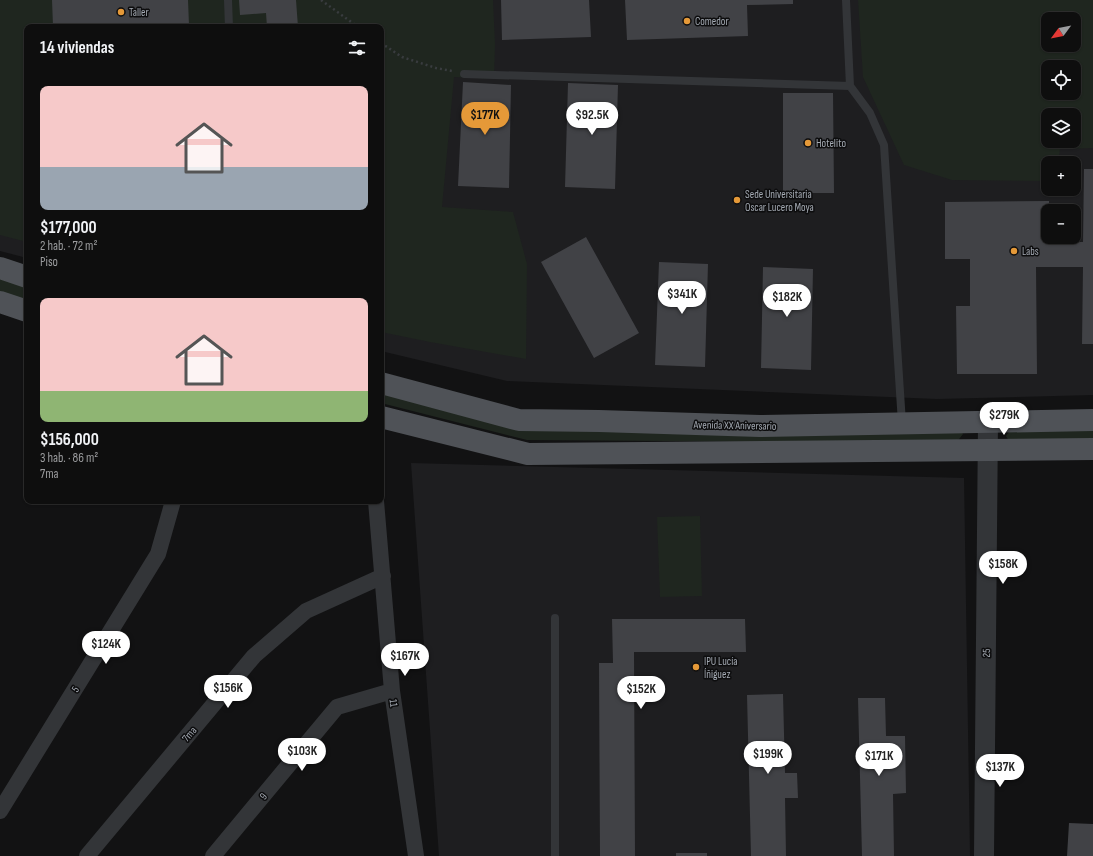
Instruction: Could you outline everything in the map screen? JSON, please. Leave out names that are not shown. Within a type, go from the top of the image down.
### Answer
[{"type":"main road","points":[[0,268],[24,276]]},
{"type":"main road","points":[[0,302],[24,311]]},
{"type":"main road","name":"Avenida XX Aniversario","points":[[384,384],[519,420],[760,426],[1093,420]]},
{"type":"main road","points":[[384,418],[528,454],[1093,449]]},
{"type":"street","name":"25","points":[[984,856],[988,422]]},
{"type":"street","name":"5","points":[[0,810],[158,554],[172,504]]},
{"type":"street","name":"11","points":[[376,504],[392,691],[416,856]]},
{"type":"street","name":"7ma","points":[[87,856],[254,656],[306,611],[383,576]]},
{"type":"street","name":"9","points":[[213,856],[337,707],[392,691]]},
{"type":"lane","points":[[228,0],[229,24]]},
{"type":"lane","points":[[846,0],[850,86],[870,113],[884,145],[902,424]]},
{"type":"lane","points":[[464,74],[850,86]]},
{"type":"lane","points":[[555,618],[555,856]]},
{"type":"path","points":[[321,0],[354,24]]},
{"type":"path","points":[[384,45],[402,57],[436,68],[464,74]]},
{"type":"shaded area","name":"Sede Universitaria Oscar Lucero Moya","points":[[0,0],[1093,0],[1093,395],[937,399],[507,381],[384,352],[384,24],[24,24],[24,257],[0,251]]},
{"type":"shaded area","points":[[0,0],[493,0],[495,44],[494,79],[454,77],[442,207],[513,212],[527,264],[526,359],[384,333],[384,24],[24,24],[24,241],[0,235]]},
{"type":"shaded area","points":[[858,0],[1093,0],[1093,148],[1060,149],[1059,156],[1041,156],[1041,181],[952,180],[904,165],[863,77]]},
{"type":"shaded area","points":[[0,277],[24,285],[24,301],[0,293]]},
{"type":"shaded area","points":[[384,391],[522,427],[958,428],[963,434],[956,443],[527,440],[384,404]]},
{"type":"shaded area","points":[[1093,427],[1093,441],[1010,443],[1006,436],[1011,429]]},
{"type":"shaded area","name":"IPU Lucía Íñiguez","points":[[411,463],[964,478],[970,856],[439,856]]},
{"type":"shaded area","points":[[700,516],[702,596],[660,597],[657,517]]},
{"type":"building","name":"Taller","points":[[52,0],[188,0],[189,24],[53,24]]},
{"type":"building","points":[[239,0],[296,0],[298,24],[267,24],[266,13],[240,15]]},
{"type":"building","points":[[501,0],[589,0],[591,37],[502,40]]},
{"type":"building","name":"Comedor","points":[[625,0],[793,0],[793,4],[747,5],[748,36],[627,40]]},
{"type":"building","points":[[463,82],[511,85],[509,188],[458,186]]},
{"type":"building","points":[[568,83],[618,85],[615,189],[565,187]]},
{"type":"building","name":"Hotelito","points":[[783,93],[833,93],[834,193],[783,193]]},
{"type":"building","points":[[1084,169],[1093,169],[1093,344],[1082,344],[1083,267],[1036,267],[1037,374],[957,374],[956,306],[970,306],[970,259],[945,259],[945,202],[1049,201],[1049,204],[1041,204],[1041,244],[1081,244],[1081,242],[1083,242]]},
{"type":"building","points":[[586,237],[639,333],[594,358],[541,262]]},
{"type":"building","points":[[659,262],[708,264],[705,367],[655,365]]},
{"type":"building","points":[[763,267],[813,269],[811,370],[761,368]]},
{"type":"building","points":[[612,619],[745,619],[746,652],[634,652],[635,856],[600,856],[599,663],[613,663]]},
{"type":"building","points":[[783,694],[785,773],[797,773],[798,798],[785,798],[786,856],[751,856],[747,695]]},
{"type":"building","points":[[858,698],[885,698],[886,736],[905,736],[906,793],[893,794],[894,856],[862,856]]},
{"type":"building","points":[[1069,823],[1093,824],[1093,856],[1067,856]]},
{"type":"building","points":[[676,853],[707,853],[707,856],[676,856]]},
{"type":"place","name":"Taller","points":[[121,12]]},
{"type":"place","name":"Comedor","points":[[687,21]]},
{"type":"place","name":"Hotelito","points":[[808,143]]},
{"type":"place","name":"Sede Universitaria Oscar Lucero Moya","points":[[737,200]]},
{"type":"place","name":"Labs","points":[[1014,251]]},
{"type":"place","name":"IPU Lucía Íñiguez","points":[[696,667]]}]
